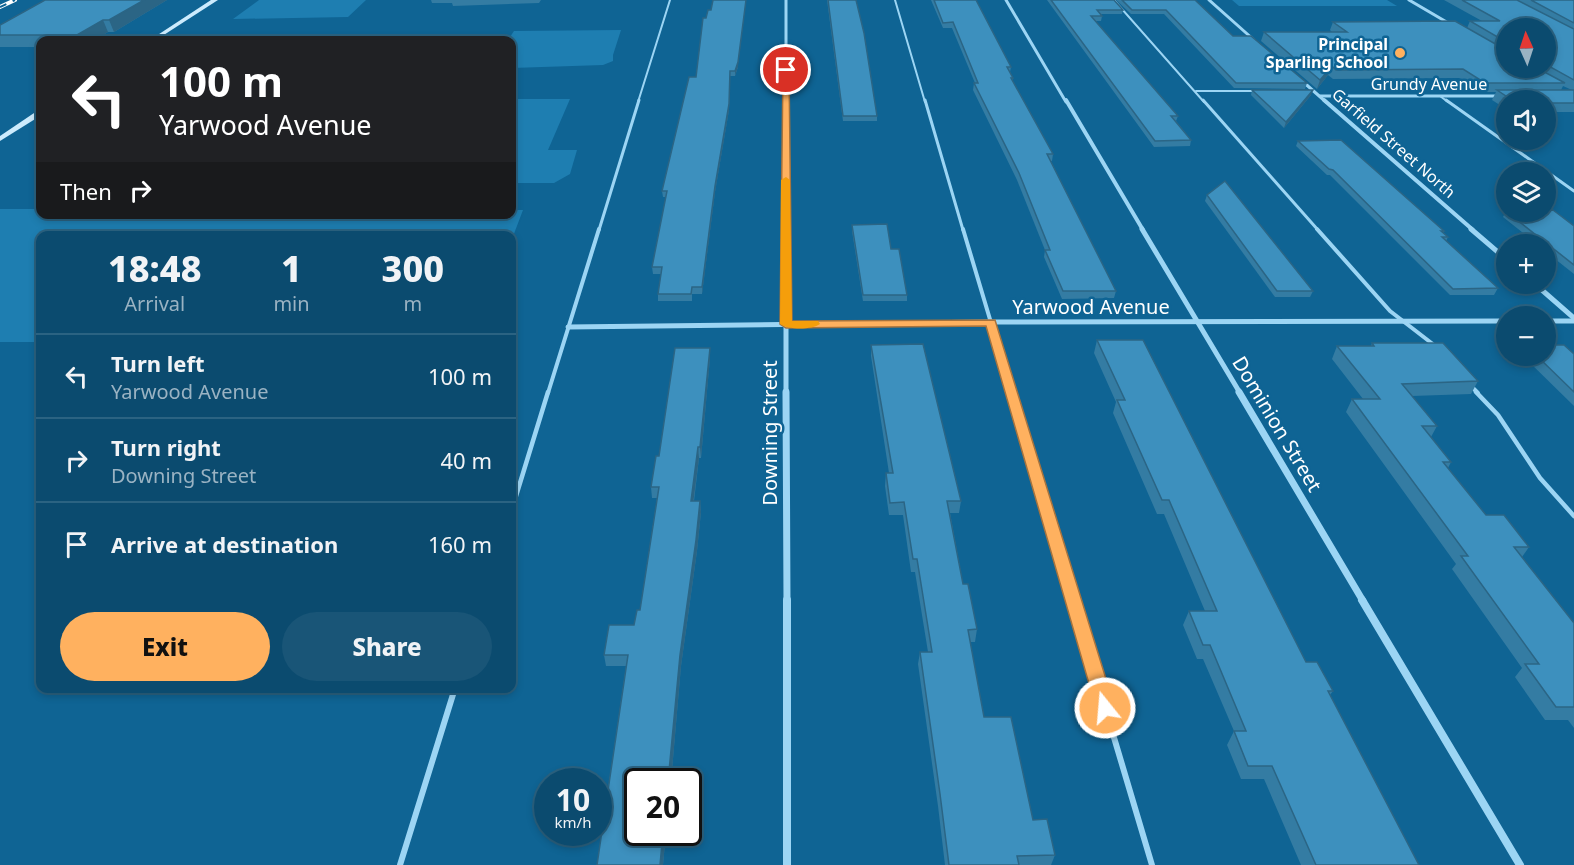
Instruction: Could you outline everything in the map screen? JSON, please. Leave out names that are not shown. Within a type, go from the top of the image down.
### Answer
[{"type":"main road","points":[[159,36],[215,0]]},
{"type":"main road","points":[[0,139],[4,134],[36,115]]},
{"type":"street","name":"Downing Street","points":[[786,0],[787,865]]},
{"type":"street","name":"Dominion Street","points":[[1006,0],[1520,865]]},
{"type":"street","points":[[1209,0],[1260,44]]},
{"type":"street","points":[[1409,0],[1457,28]]},
{"type":"street","name":"Garfield Street North","points":[[1294,74],[1496,250]]},
{"type":"street","name":"Grundy Avenue","points":[[1319,96],[1496,96]]},
{"type":"street","points":[[1546,294],[1574,319]]},
{"type":"street","points":[[1556,320],[1574,319]]},
{"type":"street","name":"Yarwood Avenue","points":[[568,327],[991,322],[1496,321]]},
{"type":"lane","points":[[516,496],[670,0]]},
{"type":"lane","points":[[895,0],[1152,865]]},
{"type":"lane","points":[[1114,0],[1390,311],[1438,349]]},
{"type":"lane","points":[[1196,91],[1264,91]]},
{"type":"lane","points":[[1306,92],[1314,92]]},
{"type":"lane","points":[[1440,96],[1574,191]]},
{"type":"lane","points":[[1468,382],[1498,415],[1540,478],[1574,516]]},
{"type":"lane","points":[[400,865],[453,693]]},
{"type":"shaded area","points":[[259,0],[366,0],[348,17],[233,19]]},
{"type":"shaded area","points":[[1232,0],[1387,0],[1397,6],[1239,6]]},
{"type":"shaded area","points":[[621,30],[613,61],[603,65],[516,68],[516,36],[511,36],[514,31]]},
{"type":"shaded area","points":[[516,99],[570,99],[548,150],[577,150],[570,174],[554,183],[516,183]]},
{"type":"shaded area","points":[[0,209],[36,209],[36,219],[516,219],[516,210],[523,210],[515,231],[36,231],[36,342],[0,342]]},
{"type":"building","points":[[45,0],[144,0],[77,35],[0,35],[0,25]]},
{"type":"building","points":[[713,0],[746,0],[738,62],[735,71],[730,71],[729,104],[715,186],[702,287],[692,287],[691,294],[658,294],[662,267],[652,267],[667,191],[662,191],[689,77],[696,77],[703,18],[706,18],[708,10],[711,10]]},
{"type":"building","points":[[828,0],[856,0],[864,33],[877,116],[843,116]]},
{"type":"building","points":[[934,0],[976,0],[1011,67],[1007,67],[1013,78],[1011,78],[1053,154],[1047,154],[1116,291],[1063,291],[1045,250],[1050,250],[1019,173],[974,83],[978,83],[953,22],[943,23]]},
{"type":"building","points":[[1051,0],[1114,0],[1123,10],[1097,10],[1102,16],[1091,16],[1178,116],[1171,116],[1191,140],[1155,141]]},
{"type":"building","points":[[1122,0],[1195,0],[1233,36],[1251,36],[1307,83],[1236,83],[1166,10],[1132,10]]},
{"type":"building","points":[[1462,0],[1517,0],[1552,18],[1496,18]]},
{"type":"building","points":[[1531,0],[1574,0],[1574,23]]},
{"type":"building","points":[[1556,20],[1574,29],[1574,80],[1556,70]]},
{"type":"building","points":[[1455,21],[1496,44],[1496,78],[1556,78],[1565,83],[1485,83],[1463,69],[1336,70],[1332,66],[1320,80],[1264,32],[1347,32],[1333,22]]},
{"type":"building","points":[[1470,21],[1496,21],[1496,36]]},
{"type":"building","points":[[1252,90],[1313,90],[1286,122]]},
{"type":"building","points":[[1556,90],[1574,90],[1574,103],[1556,103]]},
{"type":"building","points":[[1341,140],[1444,231],[1441,231],[1448,237],[1442,237],[1496,288],[1453,289],[1333,170],[1298,141]]},
{"type":"building","points":[[1225,181],[1313,291],[1277,291],[1207,195]]},
{"type":"building","points":[[1556,212],[1574,226],[1574,265],[1556,251],[1556,234],[1535,234],[1520,222],[1556,222]]},
{"type":"building","points":[[887,224],[891,249],[899,249],[907,295],[863,295],[852,225]]},
{"type":"building","points":[[1097,340],[1143,340],[1306,662],[1317,662],[1333,691],[1328,691],[1419,865],[1316,865],[1272,766],[1248,766],[1234,731],[1246,731],[1210,645],[1203,645],[1189,611],[1217,611],[1169,500],[1162,500],[1117,400],[1125,400]]},
{"type":"building","points":[[1372,343],[1443,343],[1478,381],[1402,384],[1437,426],[1422,426],[1451,462],[1443,462],[1486,515],[1504,515],[1529,547],[1514,547],[1574,623],[1574,707],[1556,707],[1525,664],[1539,664],[1461,556],[1468,556],[1352,399],[1380,399],[1337,346],[1374,346]]},
{"type":"building","points":[[923,344],[961,501],[947,501],[963,584],[968,584],[977,629],[968,630],[984,717],[1011,717],[1033,820],[1047,819],[1055,855],[1017,856],[1019,865],[949,865],[920,652],[932,652],[917,559],[913,559],[904,502],[890,503],[886,473],[893,473],[871,345]]},
{"type":"building","points":[[1556,345],[1564,345],[1574,354],[1574,392],[1547,366],[1556,366]]},
{"type":"building","points":[[675,348],[710,348],[700,447],[698,447],[691,501],[700,501],[680,655],[669,768],[624,768],[624,846],[662,846],[660,865],[597,865],[600,846],[612,846],[611,768],[628,655],[604,655],[609,625],[634,625],[637,610],[640,610],[659,487],[651,487],[656,456],[659,456]]},
{"type":"railway","points":[[0,7],[15,0]]},
{"type":"slow traffic","points":[[786,180],[786,324],[814,324]]},
{"type":"place","name":"Principal Sparling School","points":[[1400,53]]},
{"type":"route","points":[[786,70],[786,324],[991,322],[1105,708]]}]
